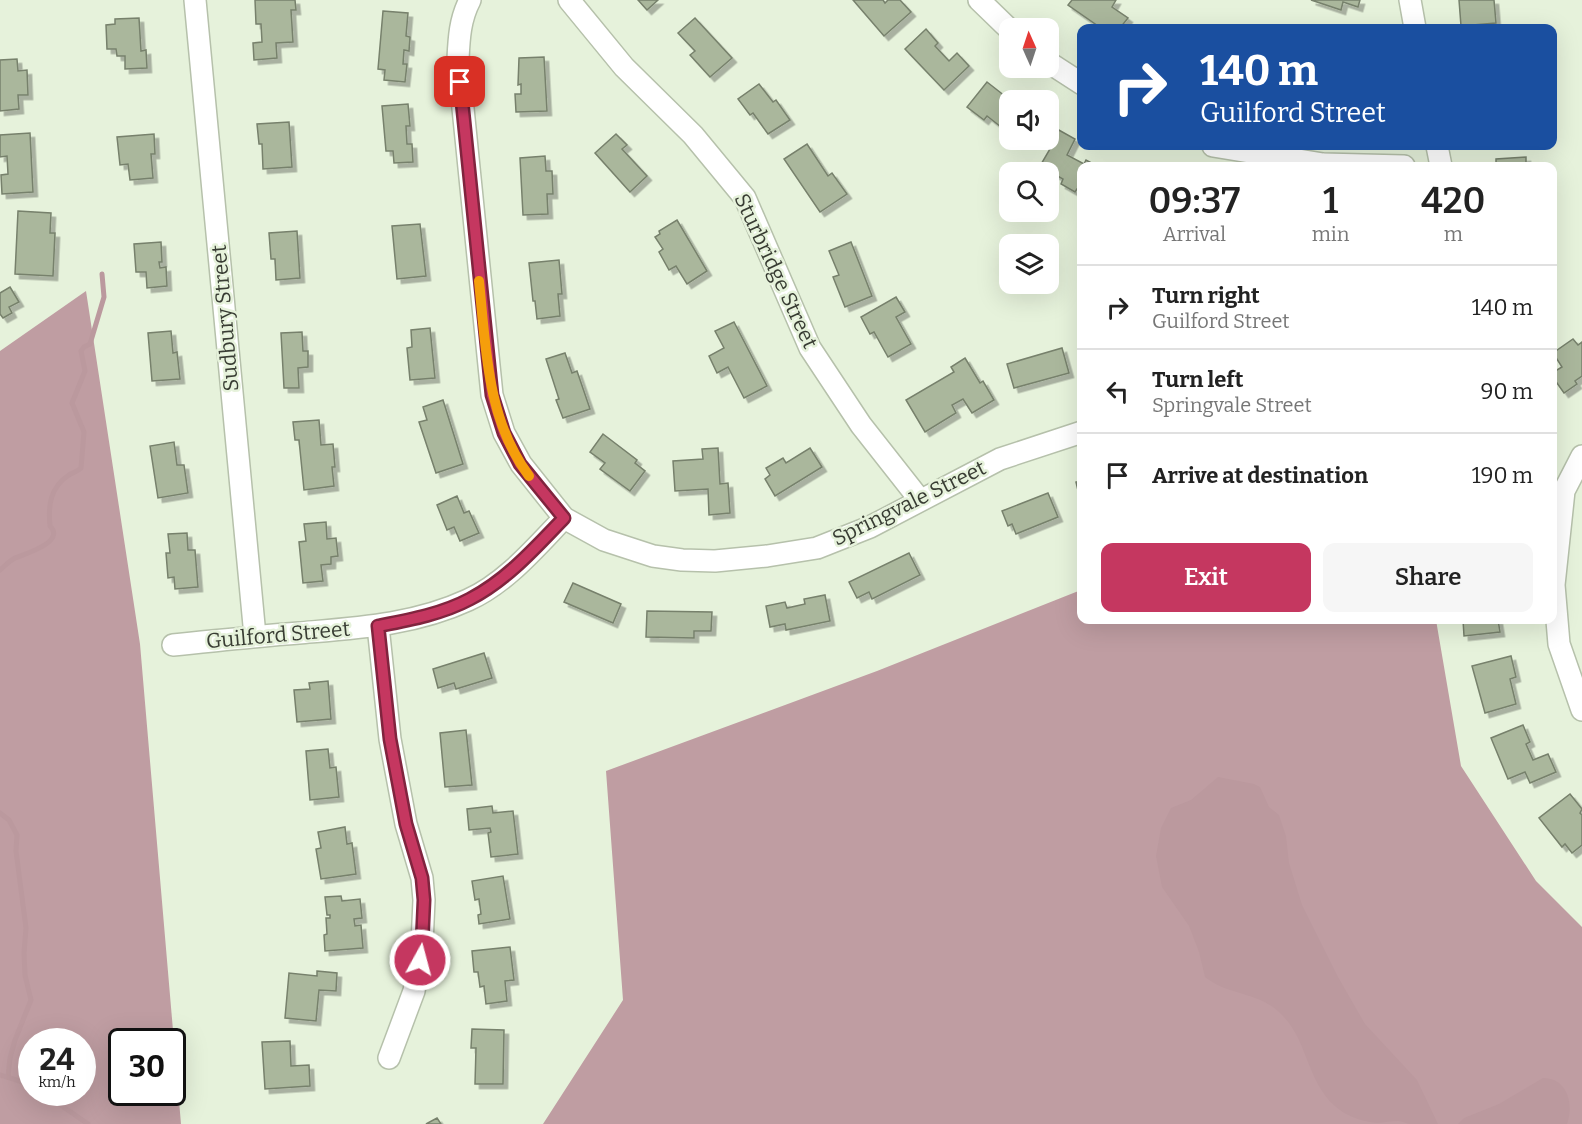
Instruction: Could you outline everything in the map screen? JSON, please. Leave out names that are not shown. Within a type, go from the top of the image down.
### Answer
[{"type":"street","name":"Sudbury Street","points":[[195,0],[255,636]]},
{"type":"street","name":"Springvale Street","points":[[470,0],[464,12],[459,34],[458,59],[492,395],[504,433],[520,464],[564,518],[604,540],[653,556],[682,560],[715,561],[817,548],[870,527],[999,459],[1077,434]]},
{"type":"street","name":"Sturbridge Street","points":[[569,0],[624,67],[693,135],[745,198],[810,348],[861,425],[920,500]]},
{"type":"street","points":[[979,0],[999,19]]},
{"type":"street","points":[[1410,0],[1414,24]]},
{"type":"street","points":[[1059,69],[1077,81]]},
{"type":"street","points":[[1238,150],[1311,162]]},
{"type":"street","points":[[1557,512],[1558,488],[1582,456]]},
{"type":"street","name":"Guilford Street","points":[[172,645],[378,626],[421,618],[469,600],[510,571],[564,518]]},
{"type":"street","points":[[1557,620],[1559,644],[1582,710]]},
{"type":"street","points":[[378,626],[390,739],[406,824],[422,878],[424,900],[422,944],[414,991],[389,1058]]},
{"type":"shaded area","points":[[86,291],[140,644],[173,1028],[108,1028],[108,1106],[179,1106],[181,1124],[0,1124],[0,351]]},
{"type":"shaded area","points":[[1077,592],[1077,624],[1437,624],[1461,766],[1536,881],[1582,927],[1582,1124],[543,1124],[623,1000],[606,771],[877,671]]},
{"type":"shaded area","points":[[1218,777],[1260,787],[1269,807],[1279,815],[1286,836],[1289,863],[1302,905],[1338,977],[1365,1024],[1417,1080],[1438,1124],[1409,1124],[1398,1121],[1373,1123],[1340,1110],[1332,1104],[1320,1087],[1294,1031],[1279,1012],[1271,1005],[1223,987],[1205,977],[1189,926],[1162,887],[1156,856],[1161,828],[1171,808],[1191,800]]},
{"type":"shaded area","points":[[1543,1078],[1558,1083],[1567,1094],[1570,1109],[1567,1124],[1458,1124],[1464,1118],[1499,1104]]},
{"type":"building","points":[[255,0],[295,0],[296,10],[291,10],[293,42],[276,43],[277,58],[254,60],[253,43],[262,42],[261,24],[256,24]]},
{"type":"building","points":[[638,0],[658,0],[647,10]]},
{"type":"building","points":[[853,0],[883,0],[885,3],[888,0],[900,0],[911,12],[884,36]]},
{"type":"building","points":[[1072,0],[1116,0],[1112,7],[1128,18],[1123,24],[1095,24],[1068,5]]},
{"type":"building","points":[[1311,0],[1360,0],[1358,7],[1343,2],[1341,10]]},
{"type":"building","points":[[1459,0],[1494,0],[1496,23],[1461,24]]},
{"type":"building","points":[[383,11],[408,13],[406,36],[410,37],[409,51],[404,50],[403,64],[407,64],[405,82],[384,80],[385,70],[378,69]]},
{"type":"building","points":[[139,18],[141,51],[146,50],[147,68],[125,69],[125,56],[117,56],[116,49],[107,49],[106,25],[115,24],[115,19]]},
{"type":"building","points":[[695,18],[732,58],[710,77],[690,55],[695,51],[678,33]]},
{"type":"building","points":[[926,29],[938,43],[935,46],[949,61],[957,53],[969,66],[944,90],[905,49]]},
{"type":"building","points":[[544,57],[547,111],[516,112],[515,94],[521,94],[521,84],[518,85],[519,58]]},
{"type":"building","points":[[17,59],[18,71],[27,70],[28,95],[18,95],[19,109],[0,111],[0,60]]},
{"type":"building","points":[[987,82],[999,91],[999,125],[987,116],[984,120],[967,107]]},
{"type":"building","points":[[759,84],[773,102],[776,100],[790,120],[768,134],[753,113],[750,115],[738,99]]},
{"type":"building","points":[[408,104],[410,126],[406,126],[407,144],[412,144],[413,162],[394,163],[393,151],[386,151],[382,106]]},
{"type":"building","points":[[289,122],[292,167],[263,169],[262,144],[259,144],[257,124]]},
{"type":"building","points":[[1059,130],[1075,139],[1067,155],[1080,162],[1077,162],[1075,192],[1061,184],[1063,179],[1059,177],[1059,162],[1042,162],[1049,150],[1059,150]]},
{"type":"building","points":[[30,133],[33,192],[2,194],[1,175],[8,174],[7,156],[0,157],[0,135]]},
{"type":"building","points":[[154,134],[155,154],[151,154],[153,178],[130,180],[128,164],[120,165],[117,137]]},
{"type":"building","points":[[616,134],[627,145],[622,149],[647,176],[630,192],[595,153]]},
{"type":"building","points":[[807,144],[828,176],[832,173],[847,194],[820,212],[784,159]]},
{"type":"building","points":[[545,156],[546,171],[552,171],[553,194],[547,194],[548,214],[523,215],[520,158]]},
{"type":"building","points":[[1526,157],[1526,162],[1496,162],[1496,159]]},
{"type":"building","points":[[18,211],[51,213],[50,233],[55,233],[53,276],[15,274]]},
{"type":"building","points":[[677,220],[707,271],[687,284],[676,266],[669,270],[659,252],[663,249],[655,237],[660,234],[659,231]]},
{"type":"building","points":[[420,224],[426,276],[397,279],[392,226]]},
{"type":"building","points":[[297,231],[300,278],[276,280],[275,259],[271,259],[269,233]]},
{"type":"building","points":[[161,242],[162,262],[159,262],[160,268],[166,267],[167,286],[147,288],[146,272],[136,272],[134,244]]},
{"type":"building","points":[[851,242],[872,296],[845,307],[833,277],[839,275],[829,251]]},
{"type":"building","points":[[559,260],[562,294],[558,294],[560,316],[537,319],[529,263]]},
{"type":"building","points":[[10,287],[19,302],[9,307],[12,313],[3,318],[0,314],[0,293]]},
{"type":"building","points":[[896,297],[905,312],[896,317],[911,344],[888,357],[874,332],[870,334],[861,317]]},
{"type":"building","points":[[734,322],[767,386],[744,398],[728,367],[717,373],[709,356],[724,348],[715,331]]},
{"type":"building","points":[[430,328],[435,378],[410,380],[407,348],[412,347],[411,330]]},
{"type":"building","points":[[171,331],[173,353],[177,352],[180,379],[152,381],[148,333]]},
{"type":"building","points":[[302,332],[303,351],[308,351],[308,367],[298,368],[299,388],[284,388],[281,333]]},
{"type":"building","points":[[1573,339],[1578,345],[1582,342],[1582,376],[1575,381],[1577,384],[1564,393],[1557,383],[1557,370],[1562,367],[1557,359],[1557,350]]},
{"type":"building","points":[[1062,348],[1069,373],[1014,388],[1007,364]]},
{"type":"building","points":[[565,353],[572,373],[577,371],[590,409],[563,418],[546,359]]},
{"type":"building","points":[[965,358],[980,383],[983,381],[994,400],[972,413],[963,399],[952,405],[956,413],[925,432],[906,400],[954,372],[951,367]]},
{"type":"building","points":[[443,400],[463,464],[436,473],[419,422],[427,420],[423,407]]},
{"type":"building","points":[[319,420],[321,445],[333,444],[334,486],[304,490],[299,440],[295,440],[293,422]]},
{"type":"building","points":[[603,434],[637,460],[635,463],[645,471],[630,491],[600,469],[605,463],[590,452]]},
{"type":"building","points":[[174,442],[177,465],[184,465],[188,493],[158,498],[150,446]]},
{"type":"building","points":[[718,448],[720,484],[728,483],[730,513],[709,515],[708,489],[675,491],[673,461],[703,459],[702,449]]},
{"type":"building","points":[[810,448],[822,467],[775,496],[765,479],[770,475],[766,468],[783,458],[786,463]]},
{"type":"building","points":[[1048,493],[1058,517],[1016,534],[1012,524],[1008,526],[1002,511]]},
{"type":"building","points":[[457,496],[464,513],[469,511],[479,533],[460,541],[454,527],[447,530],[437,505]]},
{"type":"building","points":[[326,522],[327,539],[336,538],[338,556],[331,557],[331,564],[321,565],[323,581],[303,583],[299,542],[306,541],[304,524]]},
{"type":"building","points":[[187,533],[188,550],[195,550],[198,587],[175,589],[174,577],[168,578],[166,553],[170,553],[168,534]]},
{"type":"building","points":[[909,553],[920,575],[872,599],[869,592],[857,598],[849,582]]},
{"type":"building","points":[[573,583],[621,604],[613,623],[564,602]]},
{"type":"building","points":[[825,595],[830,621],[786,630],[785,624],[770,627],[766,606],[785,602],[787,608],[805,604],[804,599]]},
{"type":"building","points":[[647,611],[712,612],[711,631],[694,631],[694,638],[646,637]]},
{"type":"building","points":[[1463,624],[1499,624],[1500,632],[1464,636]]},
{"type":"building","points":[[484,653],[492,678],[456,689],[454,683],[438,688],[433,669]]},
{"type":"building","points":[[1511,656],[1516,677],[1510,679],[1516,704],[1485,713],[1472,666]]},
{"type":"building","points":[[328,681],[331,719],[297,722],[294,690],[310,689],[309,683]]},
{"type":"building","points":[[1523,725],[1530,742],[1526,744],[1533,760],[1548,754],[1556,772],[1530,783],[1525,772],[1508,779],[1491,738]]},
{"type":"building","points":[[466,730],[472,785],[445,787],[440,733]]},
{"type":"building","points":[[328,749],[330,768],[336,767],[339,797],[310,800],[306,751]]},
{"type":"building","points":[[1570,794],[1582,809],[1580,813],[1582,815],[1582,845],[1572,853],[1565,844],[1562,847],[1539,818]]},
{"type":"building","points":[[492,806],[493,813],[513,811],[518,854],[491,857],[488,833],[491,832],[490,828],[469,830],[467,809]]},
{"type":"building","points":[[345,827],[347,844],[352,843],[356,874],[321,879],[316,849],[321,848],[318,832]]},
{"type":"building","points":[[503,876],[510,919],[479,924],[478,915],[481,914],[479,899],[475,900],[472,881]]},
{"type":"building","points":[[341,896],[342,901],[360,899],[362,918],[354,919],[355,926],[361,925],[363,948],[325,951],[326,918],[330,918],[330,915],[327,915],[325,897]]},
{"type":"building","points":[[510,947],[514,980],[505,981],[507,1001],[486,1004],[484,986],[480,987],[478,972],[474,972],[472,951]]},
{"type":"building","points":[[317,971],[337,973],[336,991],[319,990],[316,1021],[285,1018],[289,973],[317,976]]},
{"type":"building","points":[[472,1029],[504,1030],[503,1084],[475,1084],[476,1048],[471,1048]]},
{"type":"building","points":[[290,1041],[291,1066],[309,1065],[310,1086],[265,1089],[262,1042]]},
{"type":"building","points":[[437,1118],[441,1124],[426,1124]]},
{"type":"waterway","points":[[0,570],[15,558],[35,550],[53,537],[49,511],[54,491],[63,480],[81,468],[84,432],[72,403],[85,371],[81,351],[90,344],[104,297],[102,274]]},
{"type":"waterway","points":[[0,813],[9,820],[17,835],[16,851],[26,928],[25,975],[31,1000],[15,1040],[8,1077]]},
{"type":"waterway","points":[[0,1075],[18,1081]]},
{"type":"waterway","points":[[62,1106],[88,1124]]},
{"type":"slow traffic","points":[[479,281],[492,395],[504,433],[529,476]]},
{"type":"route","points":[[420,960],[424,900],[422,878],[406,824],[390,739],[378,626],[421,618],[469,600],[510,571],[564,518],[520,464],[504,433],[492,395],[460,82]]}]
